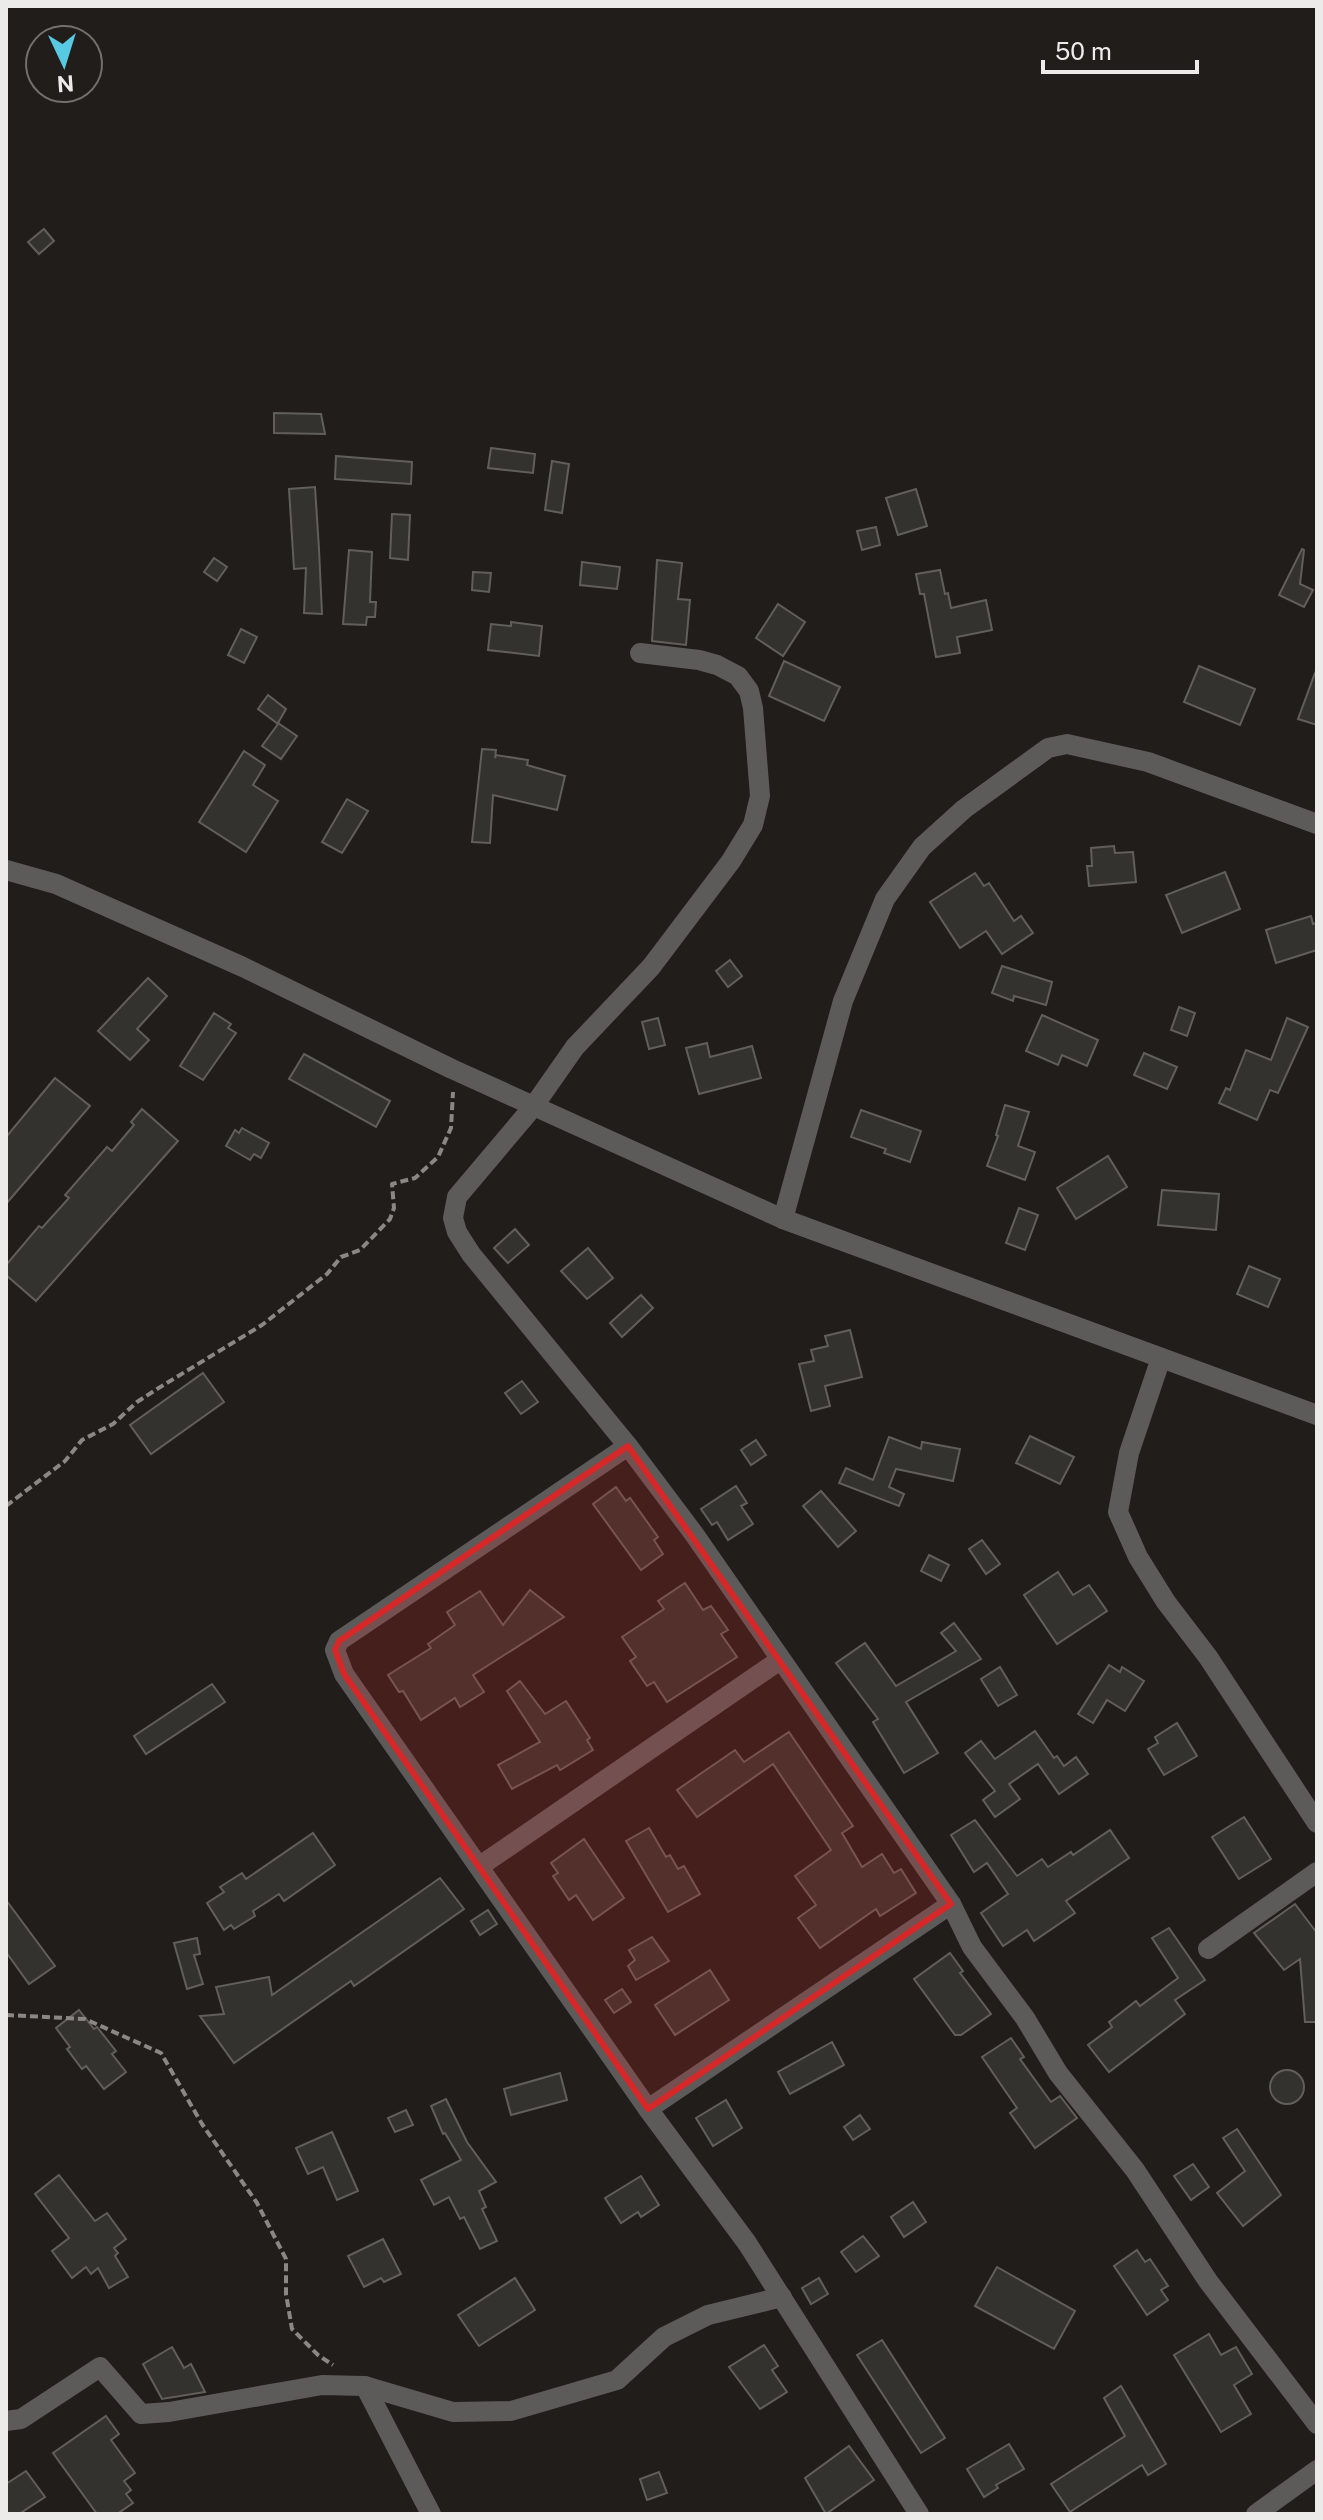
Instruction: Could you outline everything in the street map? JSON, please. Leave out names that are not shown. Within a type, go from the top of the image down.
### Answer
[{"type":"street","points":[[640,653],[699,660],[738,676],[749,691],[760,796],[753,825],[651,967],[575,1047],[533,1107],[457,1197],[453,1218],[455,1226],[471,1254],[628,1446],[694,1534],[951,1904],[972,1947],[1025,2018],[1058,2073],[1135,2170],[1208,2281],[1317,2424]]},
{"type":"street","points":[[783,1219],[843,1001],[885,899],[922,847],[964,809],[1048,748],[1067,744],[1148,762],[1317,824]]},
{"type":"street","points":[[6,870],[56,884],[243,967],[533,1107],[783,1219],[1317,1415]]},
{"type":"street","points":[[1161,1358],[1129,1453],[1118,1512],[1138,1557],[1166,1602],[1208,1657],[1317,1823]]},
{"type":"street","points":[[628,1446],[339,1641],[335,1650],[344,1674],[648,2109],[747,2243],[919,2514]]},
{"type":"street","points":[[480,1866],[780,1660]]},
{"type":"street","points":[[1208,1949],[1317,1872]]},
{"type":"street","points":[[648,2109],[951,1904]]},
{"type":"street","points":[[6,2421],[21,2419],[100,2367],[141,2414],[169,2412],[322,2385],[365,2386],[453,2412],[511,2411],[617,2380],[664,2337],[708,2315],[782,2297]]},
{"type":"street","points":[[365,2386],[431,2514]]},
{"type":"street","points":[[1256,2514],[1317,2470]]},
{"type":"path","points":[[6,1506],[65,1461],[82,1440],[113,1424],[137,1402],[262,1325],[327,1274],[341,1257],[360,1250],[390,1219],[394,1208],[392,1184],[415,1178],[438,1157],[451,1128],[452,1069]]},
{"type":"path","points":[[6,2015],[85,2019],[161,2053],[202,2124],[257,2203],[286,2259],[286,2294],[292,2329],[318,2355],[365,2386]]},
{"type":"highlighted area","points":[[628,1446],[951,1904],[648,2109],[344,1674],[335,1650],[339,1641]]},
{"type":"building","points":[[44,229],[54,241],[39,254],[28,242]]},
{"type":"building","points":[[274,413],[321,414],[325,434],[274,433]]},
{"type":"building","points":[[491,448],[535,454],[533,473],[488,468]]},
{"type":"building","points":[[336,456],[412,462],[411,484],[335,479]]},
{"type":"building","points":[[552,461],[569,464],[562,513],[545,510]]},
{"type":"building","points":[[315,487],[322,614],[304,613],[306,568],[294,569],[289,489]]},
{"type":"building","points":[[916,489],[927,526],[898,535],[886,498]]},
{"type":"building","points":[[392,514],[410,515],[408,560],[390,558]]},
{"type":"building","points":[[876,527],[880,545],[862,550],[857,531]]},
{"type":"building","points":[[1302,549],[1300,584],[1313,590],[1304,607],[1279,595]]},
{"type":"building","points":[[349,550],[372,552],[370,602],[376,602],[375,617],[367,617],[366,625],[343,624]]},
{"type":"building","points":[[214,558],[227,567],[217,581],[204,572]]},
{"type":"building","points":[[657,560],[682,563],[678,599],[690,600],[686,645],[652,641]]},
{"type":"building","points":[[582,562],[620,567],[617,589],[580,585]]},
{"type":"building","points":[[940,570],[951,608],[986,600],[992,630],[957,637],[960,653],[936,657],[924,594],[920,594],[916,574]]},
{"type":"building","points":[[473,572],[491,573],[489,592],[472,590]]},
{"type":"building","points":[[778,604],[805,622],[783,656],[756,638]]},
{"type":"building","points":[[511,622],[542,626],[539,656],[488,650],[491,624],[511,626]]},
{"type":"building","points":[[241,629],[257,637],[244,663],[228,655]]},
{"type":"building","points":[[784,661],[840,687],[824,721],[769,696]]},
{"type":"building","points":[[1199,666],[1255,689],[1240,725],[1184,702]]},
{"type":"building","points":[[1317,674],[1317,725],[1298,719]]},
{"type":"building","points":[[268,695],[286,709],[278,723],[297,736],[281,759],[262,746],[278,724],[258,709]]},
{"type":"building","points":[[482,749],[496,750],[495,758],[496,755],[528,760],[527,765],[565,776],[557,810],[493,795],[490,843],[472,842]]},
{"type":"building","points":[[244,751],[265,765],[253,785],[278,801],[246,852],[199,822]]},
{"type":"building","points":[[347,799],[368,811],[342,853],[322,842]]},
{"type":"building","points":[[1114,846],[1115,853],[1133,852],[1136,882],[1089,886],[1087,866],[1092,866],[1091,848]]},
{"type":"building","points":[[1225,872],[1240,909],[1182,933],[1166,895]]},
{"type":"building","points":[[975,873],[984,886],[989,883],[1014,921],[1021,916],[1033,933],[1002,954],[986,931],[960,948],[930,902]]},
{"type":"building","points":[[1311,916],[1313,924],[1317,923],[1317,950],[1276,963],[1266,930]]},
{"type":"building","points":[[730,960],[742,976],[728,987],[716,971]]},
{"type":"building","points":[[1002,966],[1052,982],[1046,1005],[1014,996],[1013,1001],[992,993]]},
{"type":"building","points":[[148,978],[167,996],[137,1029],[149,1040],[130,1060],[98,1031]]},
{"type":"building","points":[[1179,1007],[1195,1013],[1187,1036],[1171,1030]]},
{"type":"building","points":[[214,1013],[231,1024],[228,1028],[236,1033],[203,1080],[180,1066]]},
{"type":"building","points":[[1042,1015],[1098,1040],[1087,1066],[1062,1055],[1058,1065],[1026,1051]]},
{"type":"building","points":[[658,1018],[665,1045],[649,1049],[642,1022]]},
{"type":"building","points":[[1287,1018],[1308,1027],[1278,1093],[1270,1090],[1257,1120],[1219,1103],[1226,1088],[1230,1090],[1246,1050],[1271,1060]]},
{"type":"building","points":[[707,1043],[710,1057],[752,1046],[761,1078],[699,1094],[686,1048]]},
{"type":"building","points":[[1144,1053],[1177,1067],[1167,1089],[1134,1075]]},
{"type":"building","points":[[304,1054],[390,1101],[376,1127],[289,1079]]},
{"type":"building","points":[[55,1078],[90,1106],[6,1204],[6,1137]]},
{"type":"building","points":[[1005,1105],[1029,1112],[1018,1146],[1035,1152],[1025,1180],[987,1166]]},
{"type":"building","points":[[142,1109],[178,1141],[36,1301],[6,1275],[6,1265],[39,1226],[42,1228],[69,1198],[65,1195],[107,1147],[112,1151],[134,1125],[131,1122]]},
{"type":"building","points":[[861,1110],[921,1131],[910,1162],[884,1153],[886,1149],[851,1137]]},
{"type":"building","points":[[242,1128],[269,1143],[261,1158],[254,1154],[250,1160],[226,1146],[235,1130],[239,1133]]},
{"type":"building","points":[[1108,1156],[1127,1187],[1076,1219],[1057,1188]]},
{"type":"building","points":[[1162,1190],[1219,1194],[1216,1230],[1158,1225]]},
{"type":"building","points":[[1019,1208],[1038,1215],[1025,1250],[1006,1243]]},
{"type":"building","points":[[515,1229],[529,1245],[508,1263],[494,1248]]},
{"type":"building","points":[[588,1248],[613,1278],[587,1299],[561,1271]]},
{"type":"building","points":[[1249,1266],[1280,1279],[1268,1307],[1237,1294]]},
{"type":"building","points":[[641,1295],[653,1308],[622,1337],[610,1323]]},
{"type":"building","points":[[850,1330],[862,1377],[825,1386],[830,1406],[811,1411],[799,1364],[814,1361],[811,1350],[828,1346],[825,1336]]},
{"type":"building","points":[[203,1373],[224,1402],[151,1454],[130,1425]]},
{"type":"building","points":[[522,1381],[538,1402],[521,1414],[505,1393]]},
{"type":"building","points":[[1030,1436],[1074,1457],[1060,1484],[1016,1463]]},
{"type":"building","points":[[889,1437],[921,1449],[922,1442],[960,1449],[953,1481],[896,1469],[889,1487],[904,1494],[899,1506],[839,1483],[846,1468],[873,1480]]},
{"type":"building","points":[[756,1440],[766,1455],[751,1465],[741,1450]]},
{"type":"building","points":[[736,1486],[747,1503],[741,1506],[753,1524],[728,1540],[717,1522],[712,1525],[701,1509]]},
{"type":"building","points":[[616,1487],[626,1501],[630,1498],[658,1537],[654,1540],[663,1554],[641,1570],[593,1504]]},
{"type":"building","points":[[821,1491],[856,1531],[838,1547],[803,1506]]},
{"type":"building","points":[[982,1540],[1000,1564],[986,1574],[969,1549]]},
{"type":"building","points":[[929,1555],[949,1565],[941,1581],[921,1571]]},
{"type":"building","points":[[1058,1572],[1073,1595],[1089,1585],[1107,1611],[1057,1644],[1024,1595]]},
{"type":"building","points":[[685,1583],[703,1610],[711,1606],[728,1630],[721,1634],[737,1657],[667,1702],[654,1682],[647,1686],[630,1661],[636,1657],[622,1637],[664,1609],[658,1601]]},
{"type":"building","points":[[530,1590],[564,1617],[473,1675],[484,1692],[460,1707],[455,1698],[421,1720],[403,1691],[399,1692],[388,1675],[431,1648],[428,1644],[455,1625],[447,1612],[480,1591],[503,1625]]},
{"type":"building","points":[[954,1623],[981,1659],[906,1702],[938,1753],[904,1773],[873,1722],[878,1719],[836,1663],[865,1643],[896,1686],[956,1651],[941,1633]]},
{"type":"building","points":[[1109,1665],[1120,1672],[1122,1667],[1144,1681],[1125,1711],[1107,1700],[1093,1723],[1078,1714]]},
{"type":"building","points":[[1000,1667],[1017,1695],[998,1706],[981,1679]]},
{"type":"building","points":[[520,1681],[545,1714],[566,1701],[590,1738],[587,1740],[593,1750],[560,1770],[557,1765],[512,1789],[498,1765],[540,1742],[507,1691]]},
{"type":"building","points":[[212,1684],[225,1702],[146,1754],[134,1736]]},
{"type":"building","points":[[1177,1723],[1197,1756],[1164,1775],[1148,1749],[1158,1743],[1155,1737]]},
{"type":"building","points":[[1035,1731],[1054,1758],[1057,1756],[1064,1766],[1076,1757],[1088,1774],[1059,1794],[1038,1764],[1009,1784],[1020,1799],[995,1817],[983,1800],[995,1791],[965,1753],[981,1741],[995,1759]]},
{"type":"building","points":[[789,1732],[853,1826],[842,1833],[862,1867],[882,1854],[894,1873],[901,1869],[916,1893],[880,1916],[876,1909],[820,1948],[798,1918],[816,1905],[795,1876],[831,1850],[773,1764],[697,1817],[677,1790],[735,1750],[744,1762]]},
{"type":"building","points":[[1244,1817],[1271,1859],[1239,1879],[1212,1837]]},
{"type":"building","points":[[975,1820],[1017,1876],[1042,1859],[1048,1867],[1071,1852],[1073,1855],[1110,1830],[1129,1858],[1066,1901],[1075,1913],[1034,1941],[1027,1930],[1003,1946],[981,1913],[1008,1894],[987,1863],[974,1872],[951,1835]]},
{"type":"building","points":[[649,1828],[666,1857],[670,1855],[678,1869],[684,1866],[700,1894],[668,1912],[626,1841]]},
{"type":"building","points":[[313,1833],[335,1865],[284,1901],[279,1894],[253,1911],[255,1916],[234,1929],[231,1925],[224,1930],[207,1903],[224,1892],[220,1887],[242,1873],[246,1879]]},
{"type":"building","points":[[584,1839],[624,1898],[593,1920],[576,1895],[569,1900],[553,1876],[558,1873],[551,1863]]},
{"type":"building","points":[[440,1878],[464,1909],[354,1986],[351,1981],[234,2063],[200,2016],[224,2014],[216,1987],[269,1977],[272,1995]]},
{"type":"building","points":[[6,1900],[55,1966],[29,1984],[6,1952]]},
{"type":"building","points":[[1295,1904],[1317,1933],[1317,2022],[1305,2022],[1300,1959],[1284,1970],[1254,1933]]},
{"type":"building","points":[[488,1910],[497,1924],[480,1935],[471,1921]]},
{"type":"building","points":[[1169,1928],[1205,1980],[1175,2000],[1185,2014],[1109,2072],[1088,2045],[1112,2027],[1109,2022],[1136,2001],[1140,2006],[1178,1978],[1152,1938]]},
{"type":"building","points":[[652,1937],[669,1961],[636,1980],[628,1966],[635,1960],[629,1950]]},
{"type":"building","points":[[197,1938],[200,1954],[194,1955],[203,1984],[187,1989],[174,1943]]},
{"type":"building","points":[[950,1953],[963,1971],[960,1973],[991,2014],[961,2035],[955,2035],[914,1979]]},
{"type":"building","points":[[710,1970],[729,2000],[675,2035],[655,2005]]},
{"type":"building","points":[[622,1989],[631,2002],[614,2013],[605,2000]]},
{"type":"building","points":[[79,2010],[116,2051],[112,2054],[126,2072],[104,2089],[86,2066],[82,2069],[56,2028]]},
{"type":"building","points":[[1011,2038],[1024,2057],[1020,2059],[1051,2102],[1060,2096],[1077,2118],[1035,2148],[1010,2113],[1017,2108],[982,2057]]},
{"type":"building","points":[[832,2042],[844,2065],[790,2094],[778,2072]]},
{"type":"building","points":[[1287,2070],[1299,2075],[1304,2087],[1299,2099],[1287,2104],[1275,2099],[1270,2087],[1275,2075]]},
{"type":"building","points":[[560,2073],[567,2100],[511,2115],[504,2089]]},
{"type":"building","points":[[446,2099],[467,2142],[496,2182],[479,2191],[486,2207],[482,2209],[497,2241],[480,2249],[464,2217],[460,2219],[449,2197],[434,2205],[421,2180],[461,2160],[443,2134],[431,2106]]},
{"type":"building","points":[[726,2100],[742,2128],[713,2146],[696,2118]]},
{"type":"building","points":[[406,2110],[413,2125],[395,2132],[388,2118]]},
{"type":"building","points":[[860,2115],[870,2129],[853,2140],[844,2127]]},
{"type":"building","points":[[1237,2129],[1281,2195],[1243,2226],[1217,2193],[1245,2171],[1223,2138]]},
{"type":"building","points":[[332,2132],[358,2191],[337,2200],[323,2167],[308,2174],[296,2148]]},
{"type":"building","points":[[1193,2164],[1209,2187],[1191,2200],[1174,2176]]},
{"type":"building","points":[[59,2175],[95,2221],[107,2213],[126,2239],[114,2248],[118,2253],[115,2256],[128,2277],[109,2288],[98,2268],[91,2274],[86,2267],[72,2278],[52,2251],[69,2238],[35,2194]]},
{"type":"building","points":[[641,2176],[659,2205],[641,2217],[638,2212],[621,2223],[605,2198]]},
{"type":"building","points":[[913,2202],[926,2222],[904,2237],[891,2217]]},
{"type":"building","points":[[863,2236],[879,2256],[856,2272],[841,2252]]},
{"type":"building","points":[[383,2239],[401,2274],[384,2282],[381,2278],[364,2287],[348,2256]]},
{"type":"building","points":[[1137,2250],[1145,2262],[1150,2259],[1168,2286],[1161,2290],[1168,2300],[1147,2315],[1114,2266]]},
{"type":"building","points":[[997,2267],[1075,2311],[1054,2349],[975,2306]]},
{"type":"building","points":[[515,2278],[535,2310],[479,2346],[458,2315]]},
{"type":"building","points":[[819,2278],[828,2294],[811,2304],[802,2288]]},
{"type":"building","points":[[1209,2334],[1221,2355],[1236,2347],[1252,2374],[1234,2385],[1251,2414],[1221,2432],[1174,2355]]},
{"type":"building","points":[[882,2340],[945,2438],[921,2453],[857,2355]]},
{"type":"building","points":[[764,2345],[778,2366],[772,2370],[787,2392],[760,2409],[729,2367]]},
{"type":"building","points":[[172,2347],[184,2368],[191,2364],[205,2392],[162,2399],[143,2364]]},
{"type":"building","points":[[1121,2386],[1166,2464],[1148,2475],[1142,2465],[1070,2512],[1051,2484],[1125,2436],[1104,2398]]},
{"type":"building","points":[[106,2416],[119,2434],[111,2440],[135,2473],[124,2481],[131,2490],[126,2494],[133,2503],[117,2514],[97,2514],[53,2453]]},
{"type":"building","points":[[1009,2444],[1024,2469],[996,2485],[998,2488],[984,2497],[967,2469]]},
{"type":"building","points":[[849,2446],[874,2480],[826,2514],[805,2478]]},
{"type":"building","points":[[26,2471],[45,2497],[19,2514],[6,2514],[6,2484]]},
{"type":"building","points":[[659,2472],[667,2493],[647,2500],[640,2479]]}]
